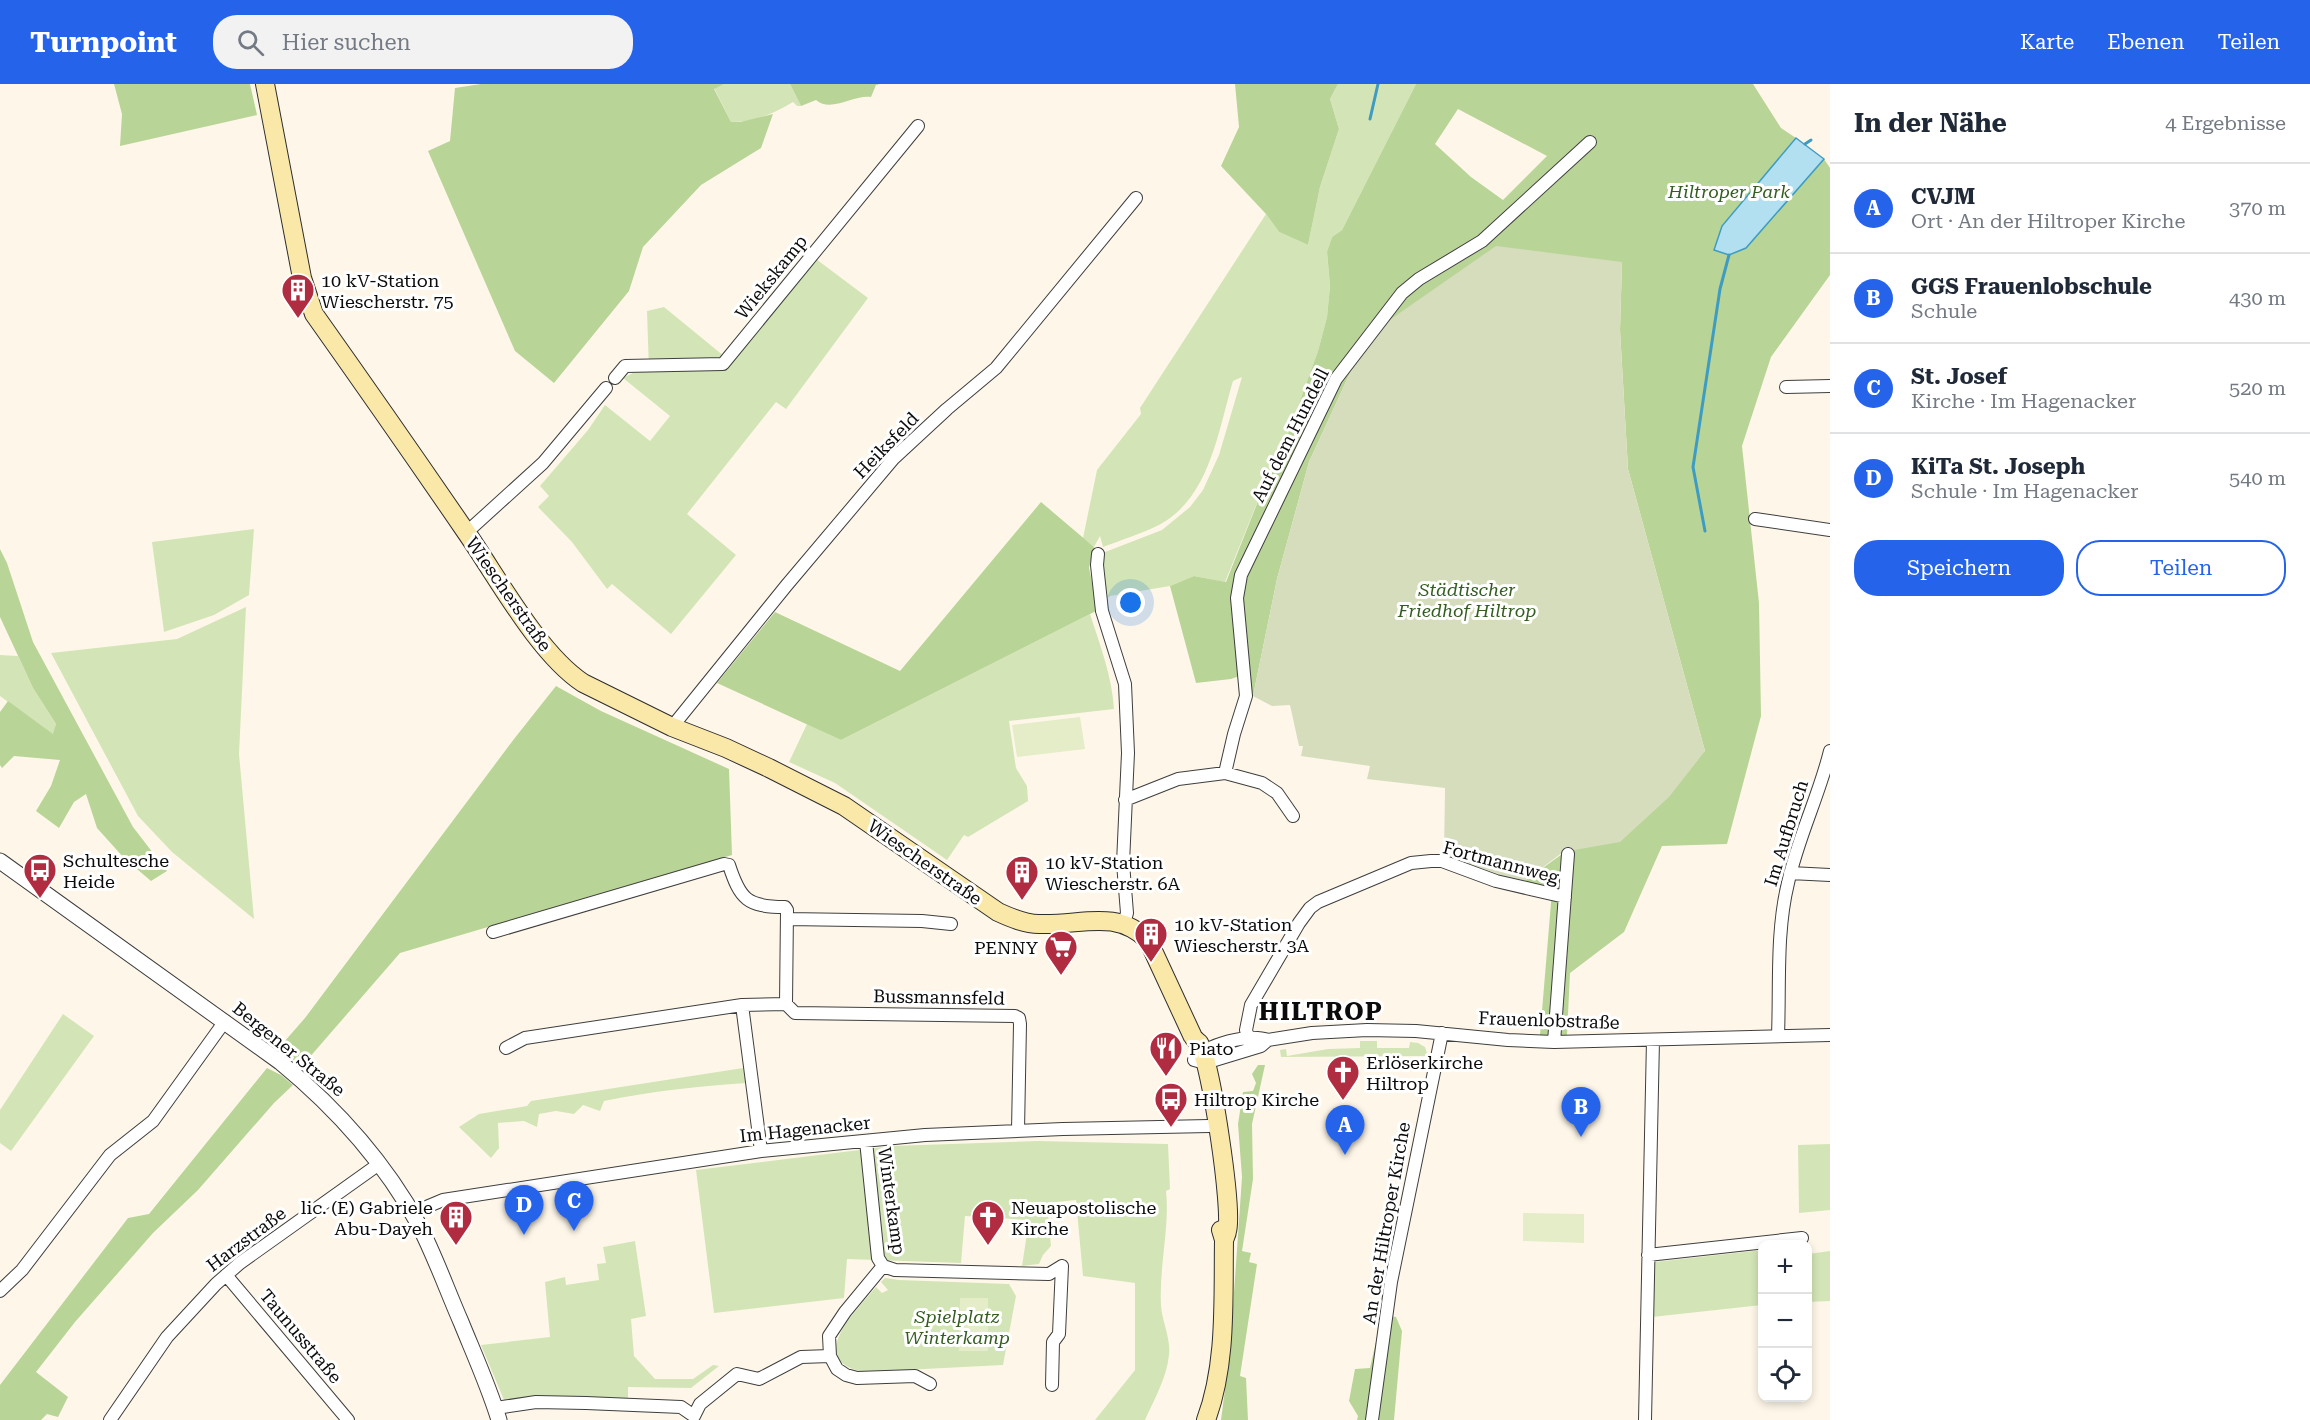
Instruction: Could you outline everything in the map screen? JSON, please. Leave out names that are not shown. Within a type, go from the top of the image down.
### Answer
[{"type":"main road","name":"Wiescherstraße","points":[[265,84],[302,278],[314,314],[544,647],[574,677],[672,727],[726,748],[844,806],[998,912],[1011,918],[1036,924],[1105,921],[1124,923]]},
{"type":"main road","points":[[1124,923],[1132,926],[1148,940],[1198,1052],[1213,1125],[1221,1232],[1224,1240],[1223,1303],[1218,1376],[1215,1395],[1206,1420]]},
{"type":"street","name":"Wiekskamp","points":[[466,532],[543,463],[625,366],[723,364],[918,126]]},
{"type":"street","name":"Auf dem Hundell","points":[[1225,773],[1246,696],[1237,598],[1241,575],[1336,380],[1402,293],[1419,279],[1482,241],[1590,142]]},
{"type":"street","name":"Heiksfeld","points":[[672,727],[786,586],[894,458],[996,368],[1136,198]]},
{"type":"street","points":[[1786,387],[1830,386]]},
{"type":"street","points":[[1755,519],[1830,530]]},
{"type":"street","points":[[1098,554],[1102,611],[1125,684],[1128,753],[1123,862],[1127,913],[1124,923]]},
{"type":"street","name":"Im Aufbruch","points":[[1778,1035],[1782,917],[1790,873],[1830,751]]},
{"type":"street","points":[[1125,800],[1178,779],[1225,773],[1262,783],[1277,793],[1293,816]]},
{"type":"street","points":[[1554,1042],[1568,854]]},
{"type":"street","name":"Bergener Straße","points":[[0,861],[225,1021],[313,1089],[345,1121],[380,1164],[424,1236],[497,1414],[536,1402],[586,1402],[681,1407],[694,1416],[700,1404],[737,1374],[759,1379],[801,1357],[830,1356]]},
{"type":"street","name":"Fortmannweg","points":[[1250,1044],[1245,1030],[1251,1005],[1299,923],[1310,908],[1318,902],[1402,867],[1431,861],[1442,861],[1496,880],[1565,897]]},
{"type":"street","points":[[493,932],[724,864],[729,866],[737,891],[746,899],[758,904],[784,907],[787,910],[786,1004]]},
{"type":"street","points":[[1790,873],[1830,875]]},
{"type":"street","points":[[788,919],[922,921],[951,924]]},
{"type":"street","name":"Bussmannsfeld","points":[[506,1048],[525,1038],[742,1005],[786,1004],[795,1013],[1016,1016],[1019,1018],[1018,1131]]},
{"type":"street","points":[[742,1005],[761,1151]]},
{"type":"street","points":[[0,1291],[22,1270],[110,1155],[153,1121],[225,1021]]},
{"type":"street","name":"Frauenlobstraße","points":[[1198,1052],[1250,1044],[1260,1038],[1268,1040],[1334,1031],[1396,1030],[1554,1042],[1830,1035]]},
{"type":"street","name":"An der Hiltroper Kirche","points":[[1372,1420],[1391,1282],[1442,1033]]},
{"type":"street","points":[[1645,1420],[1653,1040]]},
{"type":"street","name":"Im Hagenacker","points":[[412,1213],[444,1200],[761,1151],[925,1135],[1213,1125]]},
{"type":"street","name":"Winterkamp","points":[[866,1141],[878,1258],[883,1266],[895,1270],[1049,1274],[1062,1266],[1059,1335],[1053,1342],[1052,1385]]},
{"type":"street","name":"Harzstraße","points":[[111,1420],[167,1337],[226,1275],[380,1164]]},
{"type":"street","points":[[1648,1255],[1802,1238]]},
{"type":"street","name":"Winterkamp","points":[[830,1356],[829,1336],[845,1312],[883,1266]]},
{"type":"street","name":"Taunusstraße","points":[[226,1275],[348,1420]]},
{"type":"street","points":[[830,1356],[837,1369],[857,1378],[915,1376],[930,1384]]},
{"type":"green space","points":[[114,84],[250,84],[257,115],[120,146],[122,114]]},
{"type":"green space","points":[[481,84],[724,84],[714,89],[731,122],[773,114],[761,148],[701,185],[643,247],[629,291],[554,383],[515,351],[428,151],[450,141],[455,88]]},
{"type":"green space","points":[[724,84],[790,84],[801,106],[793,102],[748,121],[731,122],[714,88]]},
{"type":"green space","points":[[790,84],[880,84],[876,85],[871,97],[828,105],[816,100],[801,106]]},
{"type":"green space","points":[[1235,84],[1338,84],[1330,99],[1339,129],[1320,187],[1308,245],[1279,232],[1266,214],[1221,166],[1239,127]]},
{"type":"green space","points":[[1338,84],[1416,84],[1342,230],[1332,237],[1327,253],[1330,286],[1327,317],[1318,351],[1285,442],[1270,471],[1225,582],[1194,576],[1170,586],[1110,596],[1104,601],[1100,554],[1162,530],[1190,507],[1203,490],[1219,455],[1242,377],[1233,381],[1210,462],[1201,481],[1176,513],[1159,525],[1103,547],[1100,536],[1094,547],[1083,538],[1097,470],[1141,414],[1140,408],[1266,214],[1279,232],[1308,245],[1320,187],[1339,129],[1330,99]]},
{"type":"green space","name":"Hiltroper Park","points":[[1416,84],[1753,84],[1781,128],[1796,138],[1722,226],[1746,248],[1824,159],[1830,168],[1830,275],[1771,357],[1742,446],[1759,603],[1761,716],[1727,844],[1662,846],[1624,932],[1570,973],[1567,1035],[1540,1035],[1552,891],[1522,883],[1705,751],[1628,469],[1620,330],[1622,262],[1381,326],[1350,373],[1309,462],[1277,579],[1253,696],[1250,695],[1248,673],[1231,679],[1196,683],[1170,586],[1194,576],[1226,582],[1270,471],[1285,442],[1318,351],[1327,317],[1330,286],[1327,252],[1332,237],[1342,230]],"holes":[[[1458,109],[1547,156],[1503,200],[1471,177],[1435,144]]]},
{"type":"green space","name":"Städtischer Friedhof Hiltrop","points":[[1496,246],[1622,262],[1620,330],[1628,469],[1705,751],[1669,797],[1620,842],[1563,852],[1522,883],[1444,854],[1445,788],[1367,779],[1370,766],[1301,756],[1303,746],[1299,746],[1290,705],[1272,706],[1253,696],[1277,579],[1309,462],[1350,373],[1381,326]]},
{"type":"green space","points":[[816,259],[868,298],[786,409],[776,402],[687,514],[736,555],[671,634],[612,584],[607,589],[572,542],[538,507],[549,496],[540,486],[588,430],[605,405],[650,441],[670,416],[623,378],[633,373],[649,371],[647,311],[664,307],[730,361]]},
{"type":"green space","points":[[1041,502],[1094,547],[1089,568],[1098,610],[841,740],[717,683],[775,612],[900,671]]},
{"type":"green space","points":[[254,529],[249,595],[214,615],[164,632],[152,542]]},
{"type":"green space","points":[[0,549],[7,563],[33,642],[133,827],[167,871],[151,881],[124,858],[97,828],[86,794],[74,802],[59,828],[36,811],[51,786],[60,760],[14,756],[2,768],[0,765],[0,712],[8,701],[53,734],[56,724],[33,688],[0,617]]},
{"type":"green space","points":[[246,607],[239,754],[254,919],[172,852],[138,816],[51,653],[177,639]]},
{"type":"green space","points":[[1090,614],[1108,673],[1114,709],[1009,721],[1016,768],[1027,786],[1028,801],[968,837],[964,835],[947,860],[835,783],[789,762],[807,724],[841,740]]},
{"type":"green space","points":[[0,655],[18,656],[33,688],[56,724],[54,735],[0,696]]},
{"type":"green space","points":[[556,686],[601,711],[729,769],[732,855],[400,953],[302,1066],[292,1059],[290,1049],[284,1042],[305,1018]]},
{"type":"green space","points":[[1080,717],[1085,749],[1017,757],[1012,725]]},
{"type":"green space","points":[[63,1014],[94,1036],[11,1151],[0,1143],[0,1110]]},
{"type":"green space","points":[[1360,1041],[1377,1041],[1377,1048],[1409,1048],[1410,1042],[1418,1043],[1425,1047],[1428,1056],[1281,1057],[1280,1050],[1286,1049],[1287,1056],[1328,1049],[1360,1048]]},
{"type":"green space","points":[[1258,1065],[1265,1065],[1252,1124],[1253,1179],[1242,1251],[1251,1253],[1249,1262],[1257,1264],[1240,1376],[1246,1378],[1248,1420],[1221,1420],[1230,1351],[1242,1177],[1238,1124],[1243,1092],[1253,1091],[1256,1083],[1252,1074]]},
{"type":"green space","points":[[267,1068],[281,1075],[293,1085],[274,1103],[198,1190],[153,1233],[75,1322],[36,1372],[68,1397],[58,1417],[47,1414],[41,1420],[0,1420],[0,1385],[128,1218],[149,1214]]},
{"type":"green space","points":[[743,1068],[747,1083],[676,1089],[622,1097],[604,1101],[600,1111],[583,1105],[574,1114],[556,1111],[539,1114],[537,1127],[524,1121],[498,1123],[499,1148],[491,1158],[459,1127],[479,1114],[527,1106],[531,1101]]},
{"type":"green space","points":[[1037,1141],[1168,1144],[1170,1189],[1166,1191],[1167,1218],[1161,1291],[1169,1355],[1163,1380],[1145,1420],[1095,1420],[1135,1370],[1135,1283],[1083,1276],[1076,1200],[1047,1203],[1051,1246],[1039,1264],[1022,1266],[1029,1220],[965,1216],[961,1263],[847,1259],[844,1298],[714,1313],[696,1170],[892,1146]]},
{"type":"green space","points":[[1830,1144],[1830,1210],[1799,1213],[1798,1145]]},
{"type":"green space","points":[[1523,1213],[1584,1214],[1584,1243],[1523,1241]]},
{"type":"green space","points":[[635,1241],[646,1316],[631,1319],[634,1356],[655,1379],[693,1379],[713,1365],[719,1366],[691,1388],[628,1387],[628,1398],[552,1396],[504,1400],[481,1345],[550,1337],[545,1282],[565,1277],[566,1285],[599,1280],[597,1264],[606,1263],[603,1247]]},
{"type":"green space","points":[[1758,1250],[1758,1305],[1652,1317],[1655,1262]]},
{"type":"green space","points":[[1830,1251],[1830,1301],[1812,1302],[1812,1253]]},
{"type":"green space","name":"Spielplatz Winterkamp","points":[[885,1278],[1009,1284],[1016,1296],[1003,1365],[865,1372],[847,1366],[838,1358],[836,1347],[840,1335],[847,1322],[876,1287],[882,1293],[888,1290],[881,1282]]},
{"type":"green space","points":[[960,1298],[988,1298],[988,1351],[959,1351]]},
{"type":"green space","points":[[1382,1315],[1396,1317],[1402,1331],[1394,1420],[1357,1420],[1358,1416],[1349,1401],[1355,1369],[1370,1368]]},
{"type":"water","points":[[1796,138],[1824,159],[1746,248],[1729,255],[1714,250],[1722,226]]},
{"type":"waterway","points":[[1370,119],[1378,84]]},
{"type":"waterway","points":[[1805,144],[1811,140]]},
{"type":"waterway","points":[[1705,531],[1693,467],[1720,289],[1729,255]]},
{"type":"place","name":"10 kV-Station Wiescherstr. 75","points":[[298,319]]},
{"type":"place","name":"Schultesche Heide","points":[[40,899]]},
{"type":"place","name":"10 kV-Station Wiescherstr. 6A","points":[[1022,901]]},
{"type":"place","name":"10 kV-Station Wiescherstr. 3A","points":[[1151,963]]},
{"type":"place","name":"PENNY","points":[[1061,976]]},
{"type":"place","name":"Piato","points":[[1166,1077]]},
{"type":"place","name":"Erlöserkirche Hiltrop","points":[[1343,1101]]},
{"type":"place","name":"Hiltrop Kirche","points":[[1171,1128]]},
{"type":"place","name":"GGS Frauenlobschule","points":[[1581,1137]]},
{"type":"place","name":"CVJM","points":[[1345,1155]]},
{"type":"place","name":"St. Josef","points":[[574,1231]]},
{"type":"place","name":"KiTa St. Joseph","points":[[524,1235]]},
{"type":"place","name":"lic. (E) Gabriele Abu-Dayeh","points":[[456,1246]]},
{"type":"place","name":"Neuapostolische Kirche","points":[[988,1246]]},
{"type":"district","name":"HILTROP","points":[[1321,1012]]}]
